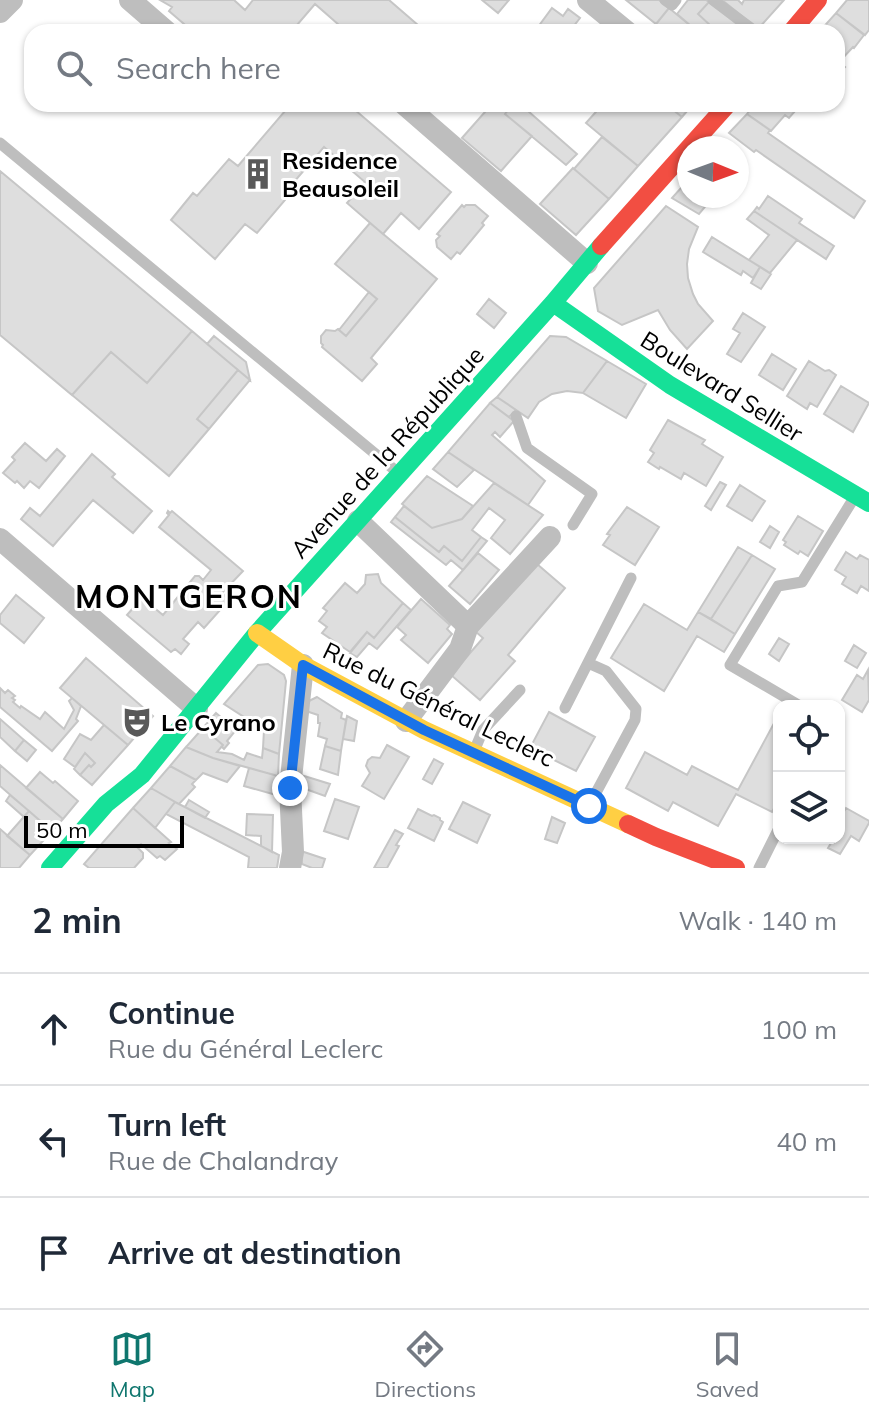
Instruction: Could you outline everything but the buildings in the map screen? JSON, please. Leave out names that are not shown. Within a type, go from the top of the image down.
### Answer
[{"type":"main road","points":[[798,24],[818,0]]},
{"type":"main road","name":"Avenue de la République","points":[[50,868],[106,804],[142,775],[257,633],[481,389],[717,112]]},
{"type":"main road","name":"Boulevard Sellier","points":[[553,303],[670,385],[862,499]]},
{"type":"main road","name":"Rue du Général Leclerc","points":[[257,633],[303,665],[406,721],[656,837],[736,868]]},
{"type":"street","points":[[0,12],[12,0]]},
{"type":"street","points":[[130,0],[158,24]]},
{"type":"street","points":[[588,0],[617,24]]},
{"type":"street","points":[[413,112],[587,263]]},
{"type":"street","points":[[358,521],[468,626]]},
{"type":"street","points":[[406,721],[460,649],[468,626],[550,537]]},
{"type":"street","points":[[0,539],[197,709]]},
{"type":"street","points":[[290,868],[293,852],[290,788],[303,665]]},
{"type":"lane","points":[[665,0],[672,5],[676,0]]},
{"type":"lane","points":[[713,0],[745,24]]},
{"type":"lane","points":[[0,143],[400,474]]},
{"type":"lane","points":[[516,416],[527,448],[592,494],[573,525]]},
{"type":"lane","points":[[790,700],[730,665],[778,586],[802,582],[862,499]]},
{"type":"lane","points":[[565,708],[631,578]]},
{"type":"lane","points":[[588,663],[606,671],[636,709],[635,720],[589,806]]},
{"type":"lane","points":[[473,753],[483,730],[520,690]]},
{"type":"lane","points":[[759,868],[773,840]]},
{"type":"traffic: fast","points":[[50,868],[106,804],[142,775],[257,633],[601,246]]},
{"type":"traffic: fast","points":[[553,303],[670,385],[869,503]]},
{"type":"traffic: slow","points":[[257,633],[303,665],[424,730],[628,824]]},
{"type":"traffic: jam","points":[[798,24],[818,0]]},
{"type":"traffic: jam","points":[[601,246],[721,112]]},
{"type":"traffic: jam","points":[[628,824],[736,868]]},
{"type":"place","name":"Residence Beausoleil","points":[[258,174]]},
{"type":"place","name":"Le Cyrano","points":[[137,722]]},
{"type":"district","name":"MONTGERON","points":[[189,596]]},
{"type":"route","points":[[290,788],[303,665],[424,730],[589,806]]}]
